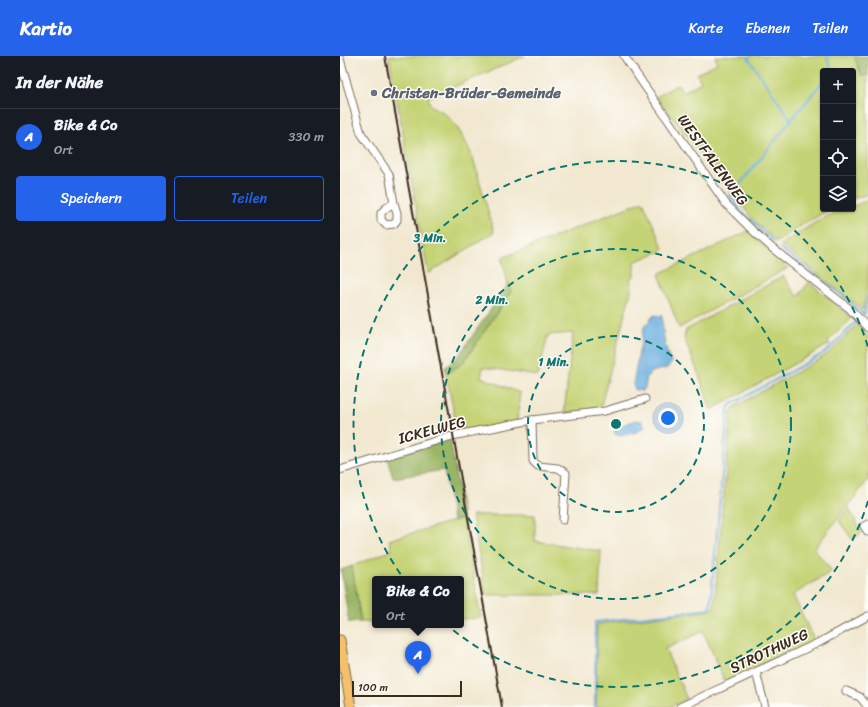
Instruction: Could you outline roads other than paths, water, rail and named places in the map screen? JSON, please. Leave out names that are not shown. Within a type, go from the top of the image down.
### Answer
[{"type":"main road","points":[[340,640],[351,707]]},
{"type":"street","name":"WESTFALENWEG","points":[[624,56],[726,204],[772,248],[850,309],[868,328]]},
{"type":"street","points":[[340,59],[361,133],[389,174],[394,203]]},
{"type":"street","name":"ICKELWEG","points":[[340,470],[452,436],[532,420],[605,411],[645,399]]},
{"type":"street","points":[[532,420],[533,461],[538,466],[558,468],[566,473],[563,520]]},
{"type":"street","points":[[868,524],[864,526],[868,532]]},
{"type":"street","name":"STROTHWEG","points":[[680,707],[820,642],[868,616]]},
{"type":"street","points":[[756,672],[765,707]]},
{"type":"street","points":[[846,691],[860,697],[868,707]]},
{"type":"water","points":[[654,315],[662,316],[663,334],[672,363],[667,368],[651,372],[647,377],[645,388],[642,391],[635,390],[633,383],[644,327]]},
{"type":"water","points":[[635,420],[642,421],[645,427],[631,434],[616,435],[614,432],[615,429]]},
{"type":"waterway","points":[[747,56],[791,120]]},
{"type":"waterway","points":[[827,56],[831,68]]},
{"type":"waterway","points":[[774,242],[742,212],[730,196],[820,85]]},
{"type":"waterway","points":[[780,248],[843,296],[863,314]]},
{"type":"waterway","points":[[863,315],[868,296]]},
{"type":"waterway","points":[[595,707],[595,622],[710,609],[728,410],[730,405],[827,351],[856,322]]},
{"type":"railway","points":[[385,56],[502,707]]},
{"type":"place","name":"Christen-Brüder-Gemeinde","points":[[374,93]]},
{"type":"place","name":"Bike & Co","points":[[418,674]]}]
